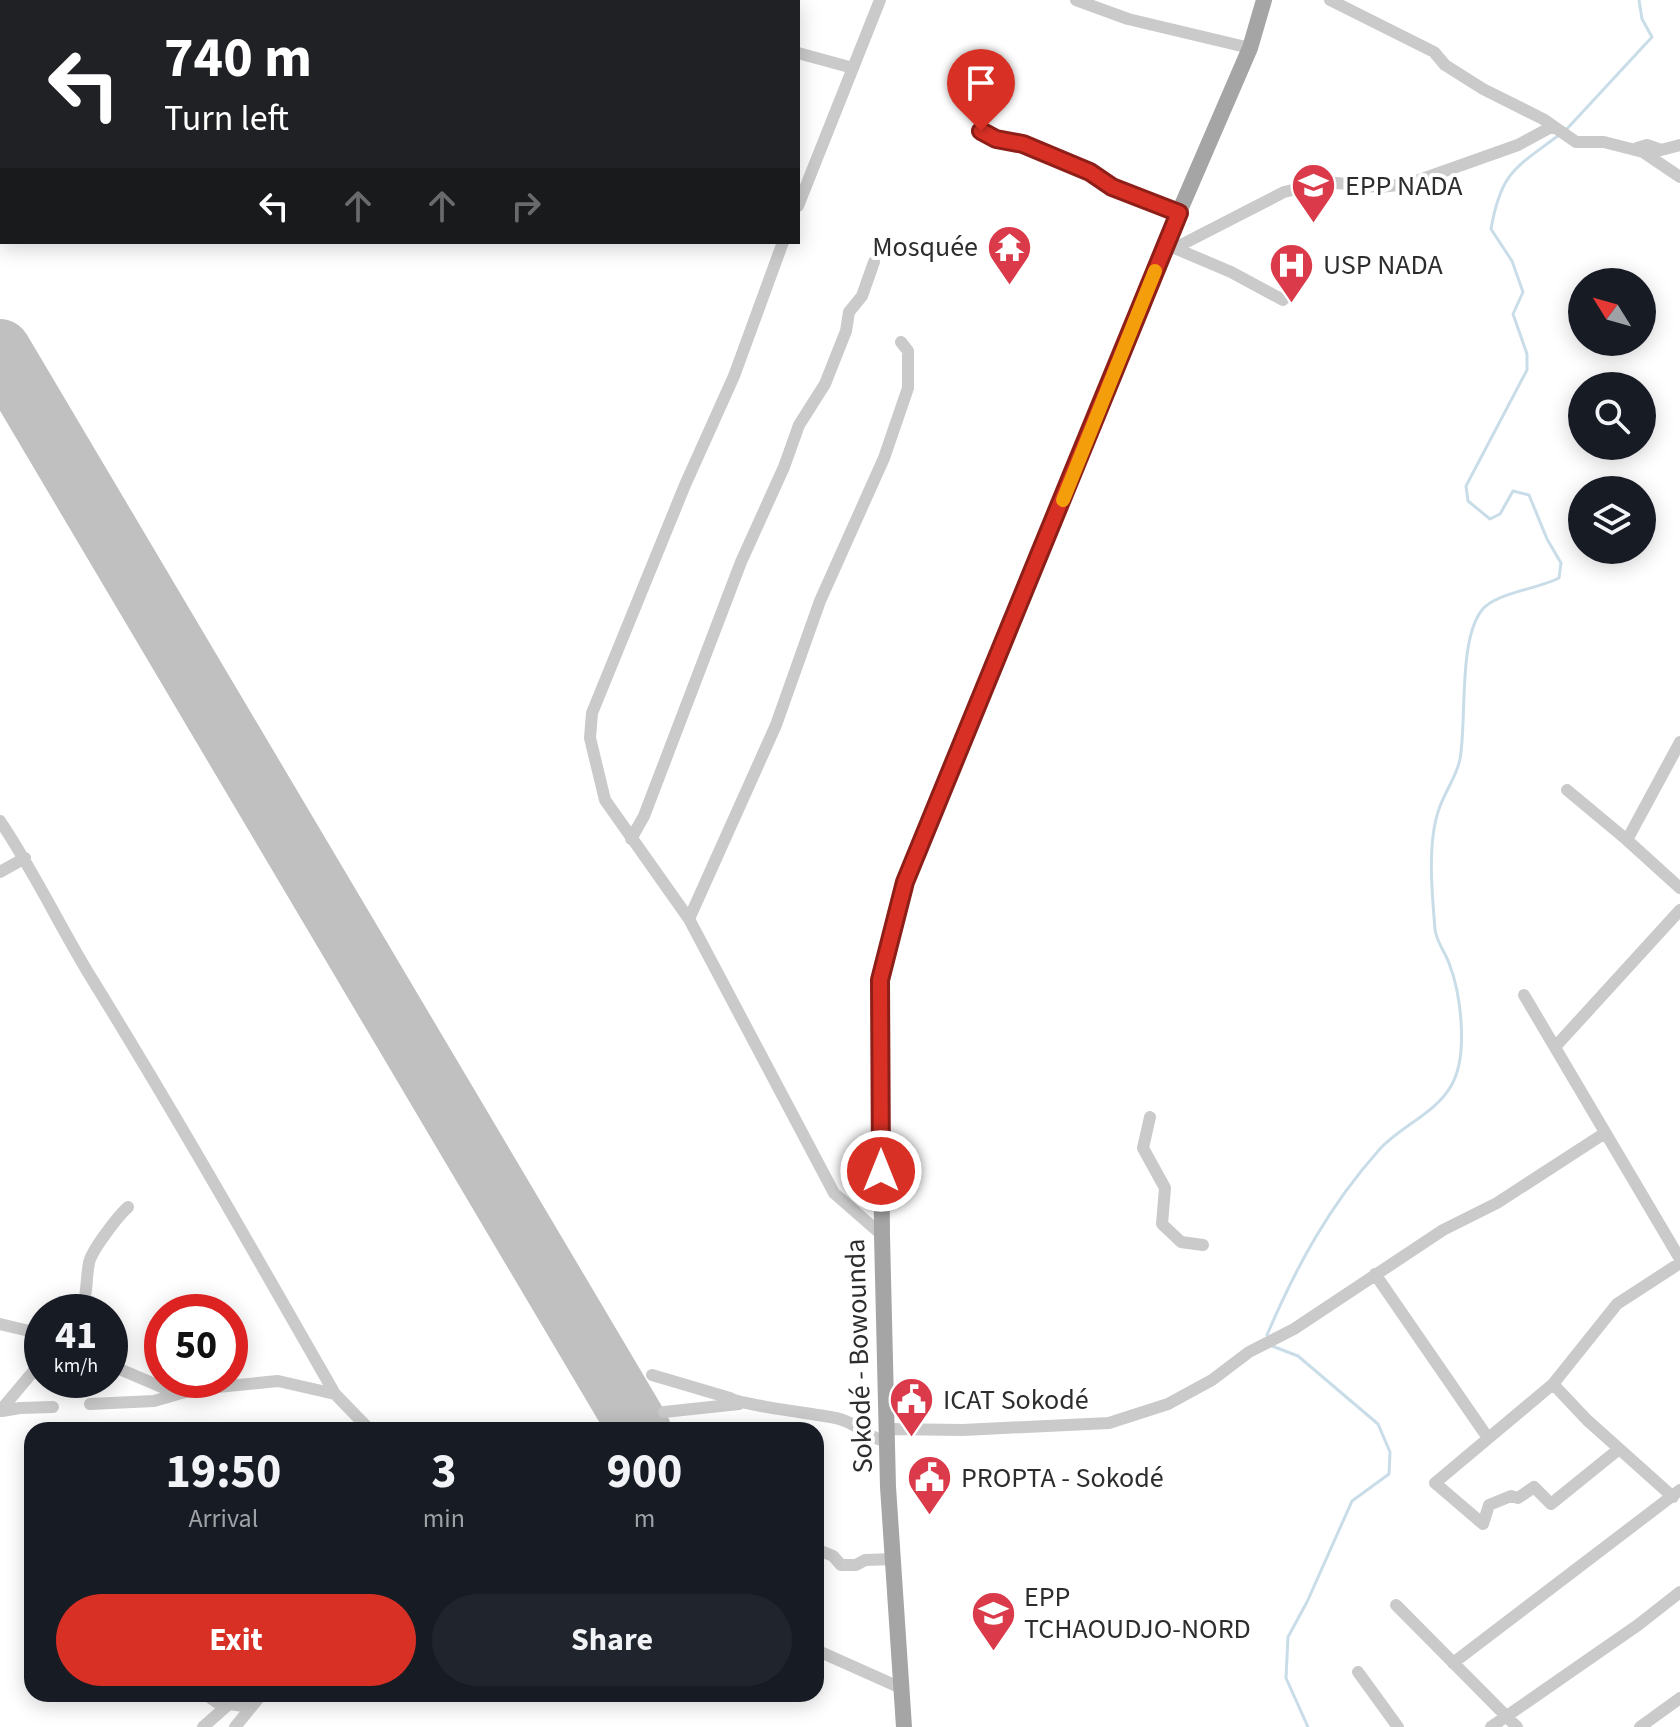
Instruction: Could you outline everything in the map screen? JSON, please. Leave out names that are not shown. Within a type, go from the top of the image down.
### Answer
[{"type":"main road","name":"Sokodé - Bowounda","points":[[904,1727],[887,1435],[880,980],[905,882],[1170,247],[1179,213],[1250,48],[1264,0]]},
{"type":"street","points":[[800,201],[880,0]]},
{"type":"street","points":[[1076,0],[1128,19],[1250,48]]},
{"type":"street","points":[[1330,0],[1434,52],[1445,65],[1576,142],[1604,142],[1634,149],[1680,177]]},
{"type":"street","points":[[800,54],[853,68]]},
{"type":"street","points":[[1170,247],[1284,192],[1326,182],[1379,187],[1408,184],[1518,145],[1551,127]]},
{"type":"street","points":[[981,131],[996,139],[1023,144],[1090,172],[1112,187],[1179,213]]},
{"type":"street","points":[[1634,149],[1647,145],[1661,150],[1680,145]]},
{"type":"street","points":[[782,244],[734,376],[685,485],[592,713],[590,738],[605,800],[689,919],[834,1193],[882,1235]]},
{"type":"street","points":[[1170,247],[1283,300]]},
{"type":"street","points":[[631,839],[644,816],[741,562],[784,467],[799,425],[825,384],[846,331],[849,312],[862,296],[874,262]]},
{"type":"street","points":[[689,919],[776,725],[820,601],[884,458],[908,388],[908,351],[901,342]]},
{"type":"street","points":[[1627,840],[1680,742]]},
{"type":"street","points":[[1567,790],[1680,888]]},
{"type":"street","points":[[0,821],[25,858],[90,975],[165,1096],[335,1394],[362,1422]]},
{"type":"street","points":[[0,872],[25,858]]},
{"type":"street","points":[[1555,1047],[1680,910]]},
{"type":"street","points":[[1524,995],[1680,1261],[1617,1304],[1598,1332],[1553,1384],[1435,1483],[1483,1524],[1489,1505],[1511,1496],[1518,1498],[1534,1487],[1551,1504],[1619,1449]]},
{"type":"street","points":[[1150,1117],[1143,1148],[1165,1188],[1162,1224],[1181,1242],[1203,1245]]},
{"type":"street","points":[[664,1412],[739,1404],[773,1406],[852,1421],[879,1441],[887,1435],[1109,1423],[1168,1404],[1294,1329],[1443,1230],[1497,1203],[1605,1133]]},
{"type":"street","points":[[86,1294],[89,1261],[112,1221],[128,1207]]},
{"type":"street","points":[[1375,1274],[1488,1438]]},
{"type":"street","points":[[0,1324],[24,1330]]},
{"type":"street","points":[[652,1375],[730,1398],[739,1404]]},
{"type":"street","points":[[248,1384],[278,1381],[335,1394]]},
{"type":"street","points":[[1,1411],[24,1383]]},
{"type":"street","points":[[1453,1663],[1676,1493],[1619,1449],[1553,1384]]},
{"type":"street","points":[[90,1404],[164,1398]]},
{"type":"street","points":[[1,1411],[53,1407]]},
{"type":"street","points":[[824,1552],[833,1556],[841,1565],[894,1559]]},
{"type":"street","points":[[1491,1727],[1638,1625],[1680,1592]]},
{"type":"street","points":[[1396,1605],[1517,1727]]},
{"type":"street","points":[[824,1654],[901,1688]]},
{"type":"street","points":[[1358,1672],[1398,1727]]},
{"type":"street","points":[[1640,1727],[1680,1698]]},
{"type":"street","points":[[217,1702],[251,1707]]},
{"type":"street","points":[[235,1727],[255,1702]]},
{"type":"street","points":[[203,1727],[229,1704]]},
{"type":"waterway","points":[[1565,131],[1652,37],[1642,19],[1639,0]]},
{"type":"waterway","points":[[1267,1335],[1302,1261],[1344,1193],[1387,1142],[1436,1105],[1457,1073],[1461,1042],[1460,1008],[1449,963],[1436,933],[1432,852],[1435,822],[1460,759],[1469,641],[1474,623],[1488,604],[1559,578],[1561,563],[1547,539],[1529,495],[1513,491],[1500,514],[1490,519],[1468,501],[1466,486],[1527,370],[1527,354],[1513,314],[1523,292],[1512,261],[1491,229],[1500,195],[1512,173],[1559,135]]},
{"type":"waterway","points":[[1272,1346],[1298,1356],[1378,1424],[1390,1452],[1389,1474],[1352,1501],[1288,1637],[1286,1678],[1308,1727]]},
{"type":"runway","points":[[0,350],[635,1422]]},
{"type":"slow traffic","points":[[1063,500],[1155,271]]},
{"type":"place","name":"EPP NADA","points":[[1314,225]]},
{"type":"place","name":"Mosquée","points":[[1009,286]]},
{"type":"place","name":"USP NADA","points":[[1292,304]]},
{"type":"place","name":"ICAT Sokodé","points":[[912,1439]]},
{"type":"place","name":"PROPTA - Sokodé","points":[[930,1517]]},
{"type":"place","name":"EPP TCHAOUDJO-NORD","points":[[993,1652]]},
{"type":"route","points":[[881,1171],[880,980],[905,882],[1179,213],[1112,187],[1090,172],[1023,144],[996,139],[981,131]]}]
